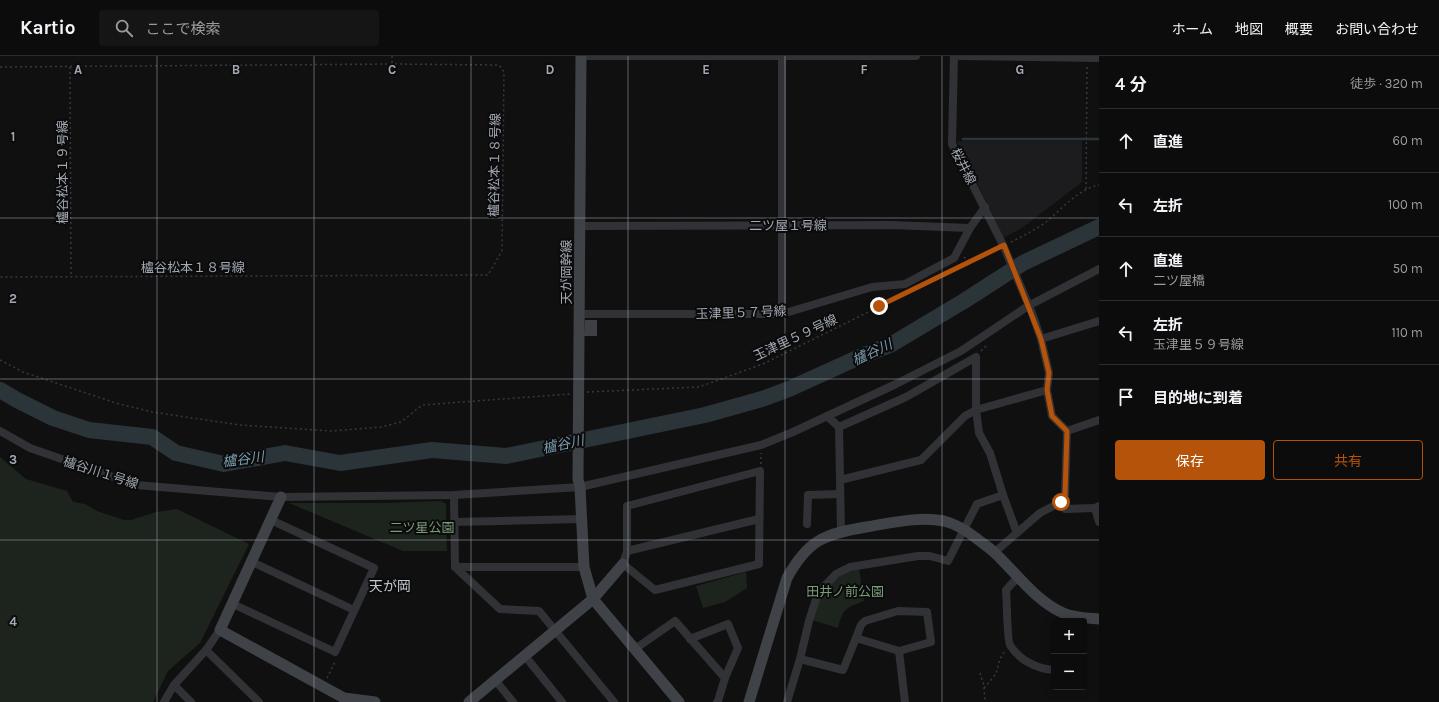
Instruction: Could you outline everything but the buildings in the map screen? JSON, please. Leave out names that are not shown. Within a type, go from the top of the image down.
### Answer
[{"type":"street","points":[[581,56],[916,56]]},
{"type":"street","name":"天が岡幹線","points":[[581,56],[579,483],[584,568],[593,599]]},
{"type":"street","points":[[782,56],[782,314]]},
{"type":"street","name":"桜井線","points":[[954,56],[952,144],[1004,245],[1041,339],[1049,373],[1047,390],[1052,416],[1067,431]]},
{"type":"street","points":[[960,56],[1099,58]]},
{"type":"street","points":[[970,228],[985,207]]},
{"type":"street","name":"二ツ屋１号線","points":[[580,226],[891,225],[970,228]]},
{"type":"street","name":"玉津里５７号線","points":[[580,314],[782,314],[872,287],[905,284],[954,258],[970,228]]},
{"type":"street","name":"櫨谷川１号線","points":[[0,431],[30,448],[136,485],[281,497],[454,495],[579,483],[762,445],[896,384],[961,351],[1027,303],[1099,269]]},
{"type":"street","points":[[1041,339],[1099,321]]},
{"type":"street","points":[[839,427],[906,397],[976,357],[976,410],[980,433],[990,453],[1017,533]]},
{"type":"street","points":[[840,480],[921,460],[965,416],[976,410],[1047,390]]},
{"type":"street","points":[[828,416],[839,427],[839,494],[841,531]]},
{"type":"street","points":[[995,552],[1040,513],[1061,502],[1065,495],[1067,431],[1099,420]]},
{"type":"street","points":[[469,702],[593,599],[623,564],[627,551],[627,506],[760,472],[759,564],[656,590],[623,564]]},
{"type":"street","points":[[807,524],[808,495],[839,494]]},
{"type":"street","points":[[454,495],[455,567],[500,609],[539,612],[614,702]]},
{"type":"street","points":[[789,702],[809,621],[818,593],[836,574],[850,567],[918,556],[930,556],[948,561],[977,504],[1003,495]]},
{"type":"street","points":[[164,702],[174,685],[206,650],[220,630],[281,497]]},
{"type":"street","points":[[1061,502],[1065,509],[1097,507],[1099,522]]},
{"type":"street","points":[[627,551],[759,519]]},
{"type":"street","points":[[233,604],[335,652],[374,568],[271,520]]},
{"type":"street","points":[[454,522],[582,520]]},
{"type":"street","points":[[749,702],[787,578],[796,561],[804,551],[819,540],[841,531],[904,522],[928,520],[946,521],[965,530],[995,552],[1034,593],[1064,613],[1079,617],[1099,619]]},
{"type":"street","points":[[252,562],[354,610]]},
{"type":"street","points":[[455,567],[584,568]]},
{"type":"street","points":[[1018,577],[1006,590],[1009,644],[1024,660],[1045,669],[1051,670]]},
{"type":"street","points":[[593,599],[679,702]]},
{"type":"street","points":[[800,659],[843,670],[861,625],[865,621],[898,611],[927,612],[931,642],[899,651],[856,638]]},
{"type":"street","points":[[635,650],[675,621],[725,678]]},
{"type":"street","points":[[690,639],[728,624],[738,648],[725,678],[717,702]]},
{"type":"street","points":[[220,630],[344,698],[375,702]]},
{"type":"street","points":[[206,650],[259,702]]},
{"type":"street","points":[[899,651],[905,702]]},
{"type":"street","points":[[525,656],[562,702]]},
{"type":"street","points":[[495,680],[513,702]]},
{"type":"street","points":[[174,685],[191,702]]},
{"type":"path","points":[[392,56],[392,64]]},
{"type":"path","points":[[1087,58],[1086,189],[1099,185]]},
{"type":"path","name":"櫨谷松本１８号線","points":[[0,68],[392,64],[499,65],[504,72],[502,251],[488,275],[0,277]]},
{"type":"path","name":"櫨谷松本１９号線","points":[[70,67],[71,276]]},
{"type":"path","name":"玉津里５９号線","points":[[0,360],[23,372],[116,403],[152,412],[240,426],[324,430],[382,427],[401,422],[422,405],[699,387],[763,364],[1028,234],[1086,189]]},
{"type":"path","points":[[760,472],[762,445]]},
{"type":"path","points":[[984,688],[996,674],[1000,660],[1009,644]]},
{"type":"path","points":[[322,686],[336,660],[335,652]]},
{"type":"path","points":[[980,673],[984,688],[985,702]]},
{"type":"shaded area","points":[[957,141],[1082,141],[1082,182],[1022,228],[1003,238]]},
{"type":"green space","points":[[0,457],[26,479],[67,491],[73,502],[85,504],[97,511],[124,520],[131,520],[156,512],[177,509],[249,544],[200,643],[168,671],[153,702],[0,702]]},
{"type":"green space","name":"二ツ星公園","points":[[441,501],[446,504],[447,551],[403,551],[289,503],[385,503]]},
{"type":"green space","name":"田井ノ前公園","points":[[859,568],[864,601],[849,607],[846,610],[842,616],[838,628],[812,620],[819,598],[824,590],[842,574]]},
{"type":"green space","points":[[746,572],[747,588],[725,602],[703,608],[696,586]]},
{"type":"waterway","points":[[963,139],[1099,139]]},
{"type":"waterway","name":"櫨谷川","points":[[0,390],[53,418],[89,430],[152,437],[176,453],[224,464],[285,453],[340,463],[432,450],[506,456],[705,415],[762,399],[789,389],[892,344],[964,301],[1023,263],[1099,227]]},
{"type":"district","name":"天が岡","points":[[390,586]]},
{"type":"route","points":[[879,306],[1004,245],[1041,339],[1049,373],[1047,390],[1052,416],[1067,431],[1065,495],[1061,502]]}]
